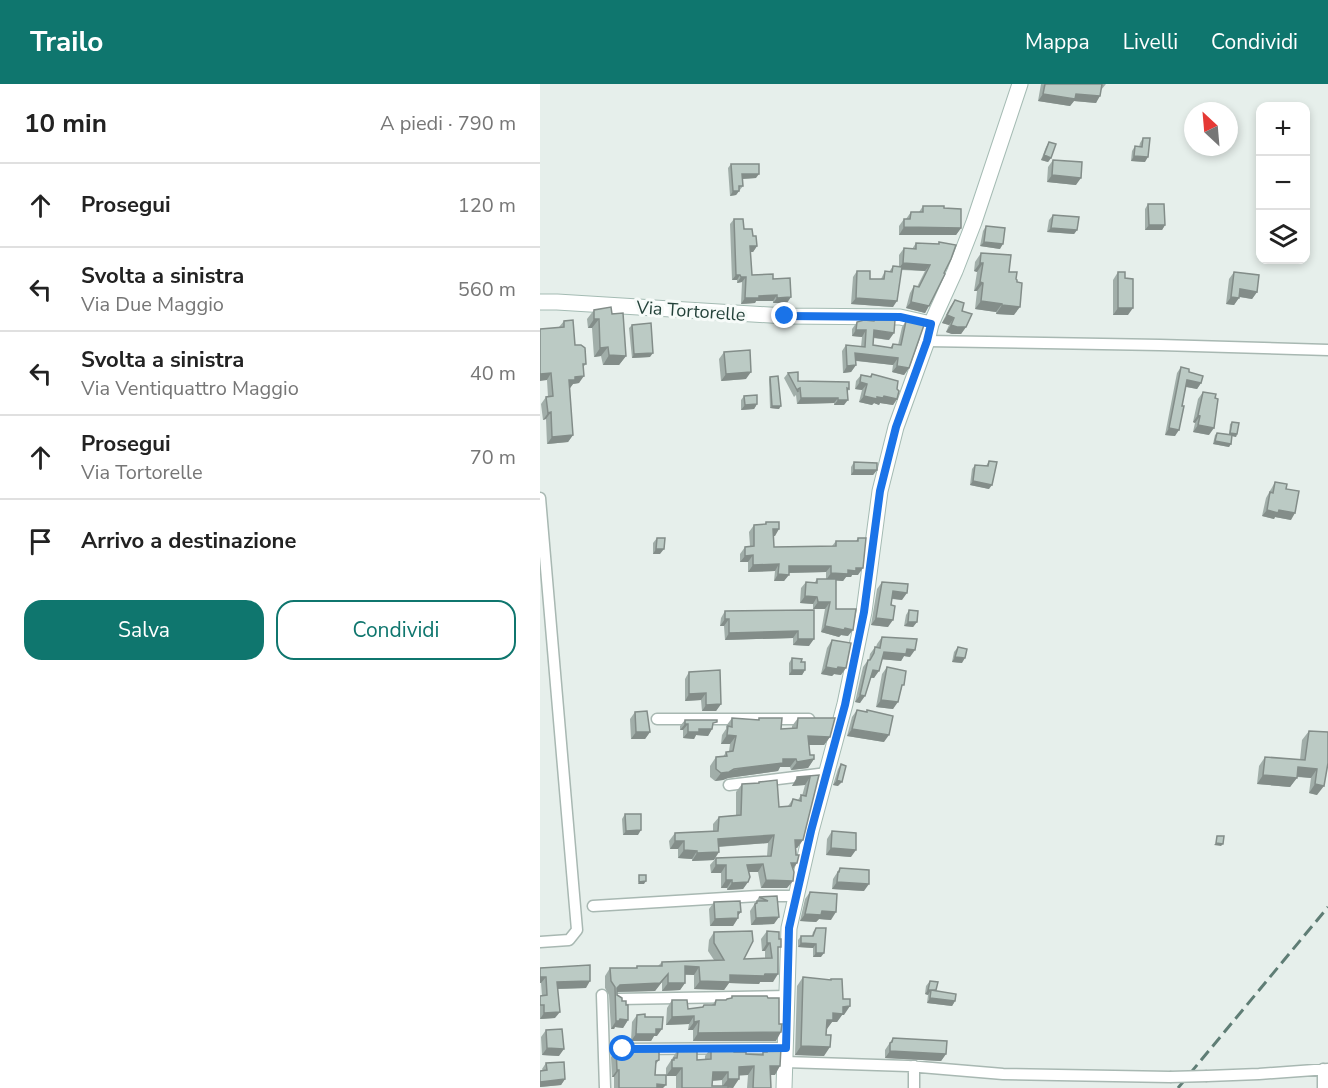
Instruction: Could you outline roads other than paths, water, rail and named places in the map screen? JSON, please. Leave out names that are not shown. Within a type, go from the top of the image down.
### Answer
[{"type":"main road","points":[[784,1088],[789,928],[827,772],[830,719],[864,612],[880,491],[896,427],[931,324],[974,222],[1020,84]]},
{"type":"main road","name":"Via Tortorelle","points":[[540,302],[785,316],[900,317],[931,324]]},
{"type":"street","points":[[927,341],[1328,350]]},
{"type":"street","points":[[540,498],[577,930],[569,939],[540,942]]},
{"type":"street","points":[[657,718],[830,719]]},
{"type":"street","points":[[729,785],[827,772]]},
{"type":"street","points":[[593,906],[758,896],[796,896]]},
{"type":"street","points":[[602,995],[604,1088]]},
{"type":"street","points":[[618,999],[788,996]]},
{"type":"street","points":[[623,1049],[786,1055],[1003,1074],[1170,1077],[1325,1069],[1323,1088]]},
{"type":"street","points":[[914,1066],[914,1088]]},
{"type":"railway","points":[[1178,1088],[1328,907]]}]
